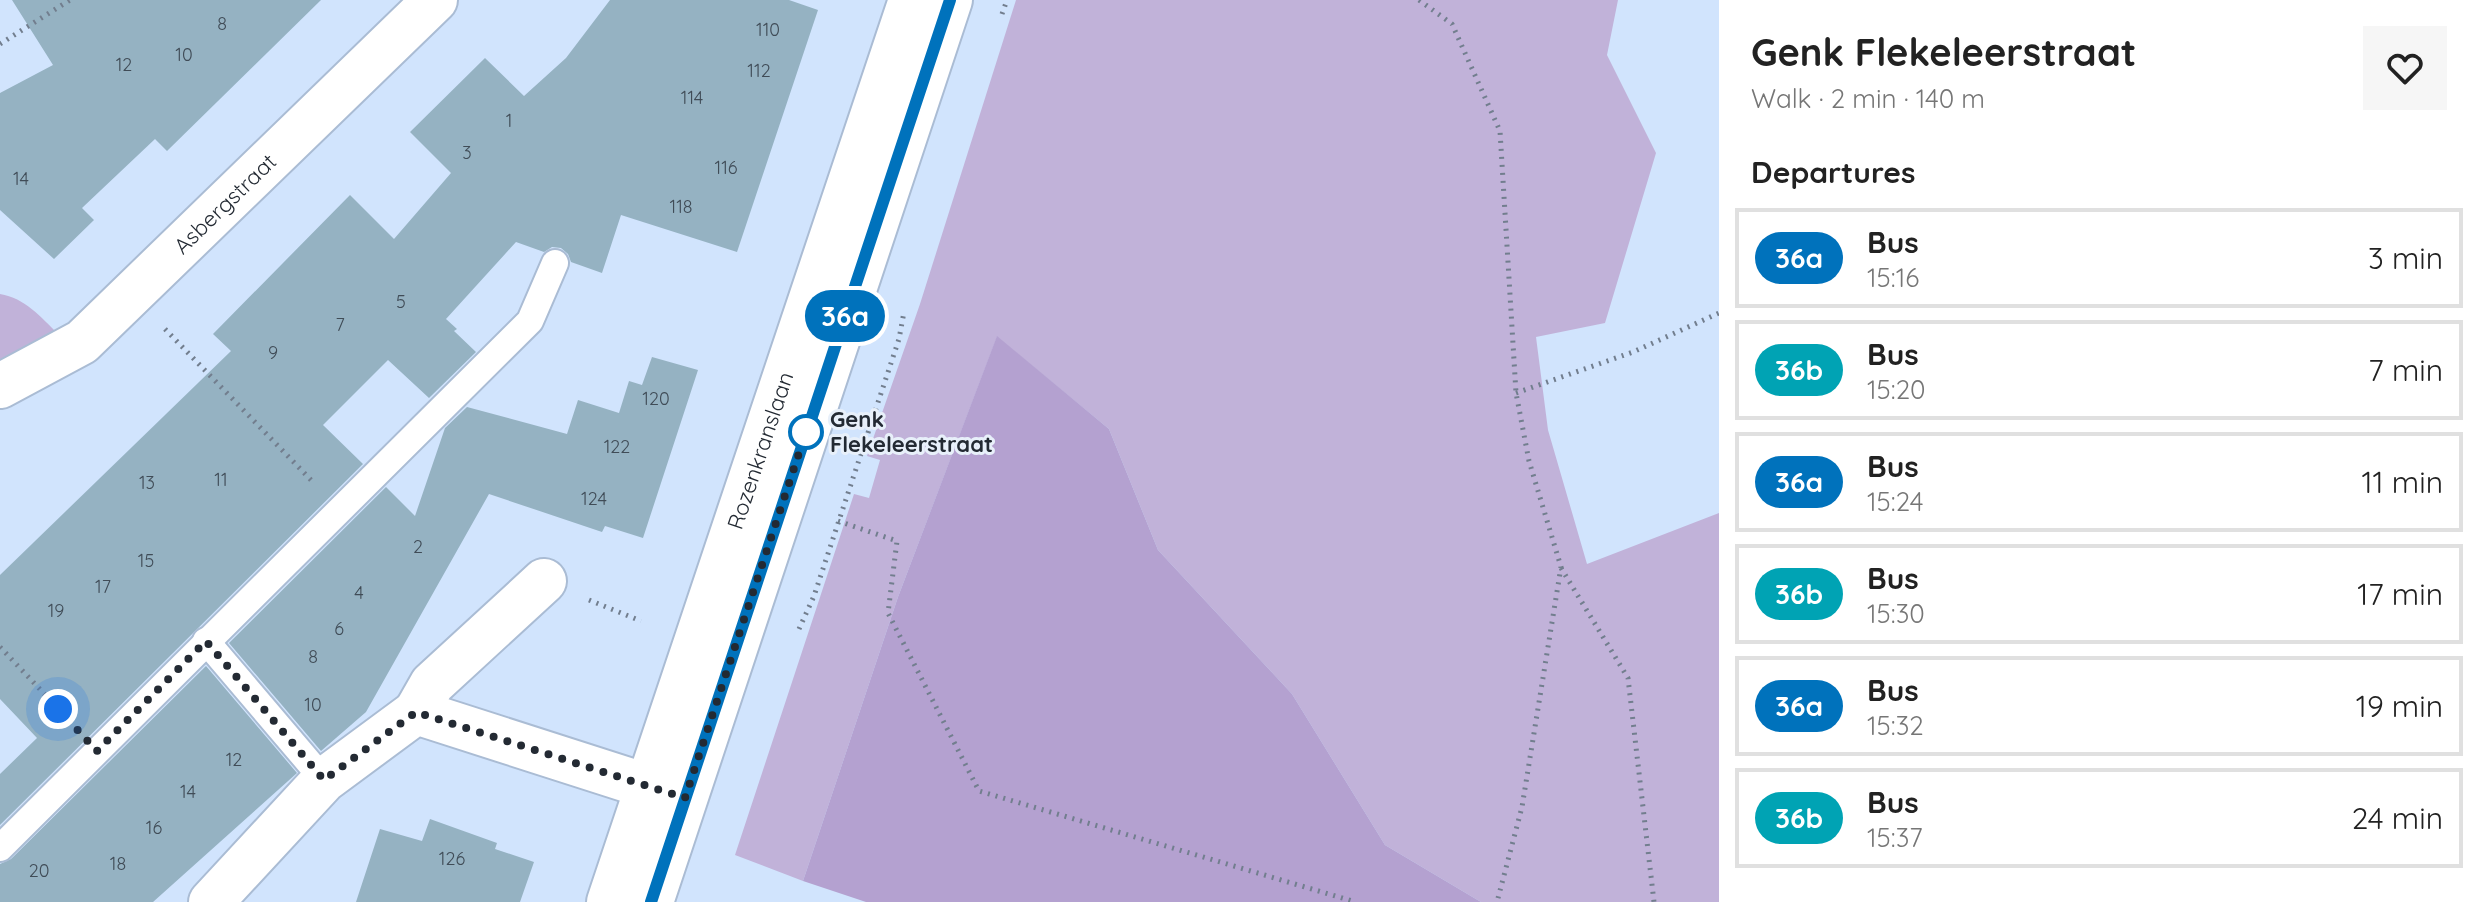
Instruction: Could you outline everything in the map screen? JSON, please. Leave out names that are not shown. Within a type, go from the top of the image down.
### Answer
[{"type":"street","name":"Asbergstraat","points":[[0,386],[82,342],[435,0]]},
{"type":"street","name":"Rozenkranslaan","points":[[651,902],[667,793],[911,0]]},
{"type":"street","name":"Rozenkranslaan","points":[[609,902],[667,793],[950,0]]},
{"type":"street","points":[[211,902],[324,780],[416,712],[432,684],[544,581]]},
{"type":"street","points":[[416,712],[667,793]]},
{"type":"lane","points":[[0,848],[530,321],[555,263]]},
{"type":"lane","points":[[206,641],[324,780]]},
{"type":"path","points":[[0,44],[70,0]]},
{"type":"path","points":[[1419,0],[1452,24],[1500,131],[1516,393],[1529,461],[1561,567],[1628,678],[1654,902]]},
{"type":"path","points":[[1516,393],[1633,352],[1719,313]]},
{"type":"path","points":[[159,324],[339,510]]},
{"type":"path","points":[[838,521],[897,541],[888,613],[979,791],[1356,902]]},
{"type":"path","points":[[1497,902],[1522,807],[1561,567]]},
{"type":"path","points":[[0,647],[97,751]]},
{"type":"shaded area","points":[[1016,0],[1618,0],[1607,55],[1656,153],[1605,323],[1536,337],[1548,430],[1587,564],[1719,513],[1719,902],[1481,902],[1385,845],[1292,694],[1158,550],[1109,429],[997,337],[898,597],[803,881],[735,855],[854,494],[869,498],[880,460],[867,456],[920,304]]},
{"type":"shaded area","points":[[0,294],[25,304],[58,334],[0,362]]},
{"type":"shaded area","points":[[997,336],[1109,429],[1158,550],[1292,694],[1385,845],[1481,902],[866,902],[803,881],[898,597]]},
{"type":"building","points":[[12,0],[321,0],[167,151],[155,139],[82,208],[94,220],[54,259],[0,210],[0,93],[53,65]]},
{"type":"building","points":[[610,0],[789,0],[818,10],[737,252],[621,215],[602,273],[571,262],[561,248],[552,247],[544,252],[516,242],[446,319],[476,352],[429,398],[388,360],[323,425],[363,464],[0,825],[0,774],[37,738],[0,699],[0,575],[231,351],[213,334],[350,195],[394,239],[451,173],[410,132],[485,58],[524,96],[566,58]]},
{"type":"building","points":[[652,357],[698,370],[643,538],[605,526],[602,532],[489,494],[366,712],[321,751],[229,643],[386,487],[415,516],[445,428],[467,407],[567,434],[578,400],[619,413],[629,381],[642,385]]},
{"type":"building","points":[[206,666],[297,773],[153,902],[0,902],[0,864],[11,859]]},
{"type":"building","points":[[430,819],[497,843],[495,849],[534,862],[520,902],[356,902],[380,829],[422,841]]},
{"type":"bus line","name":"36a","points":[[651,902],[950,0]]},
{"type":"place","name":"Genk Flekeleerstraat","points":[[806,432]]},
{"type":"route","points":[[58,709],[97,751],[206,641],[324,780],[416,712],[685,798],[806,432]]}]
